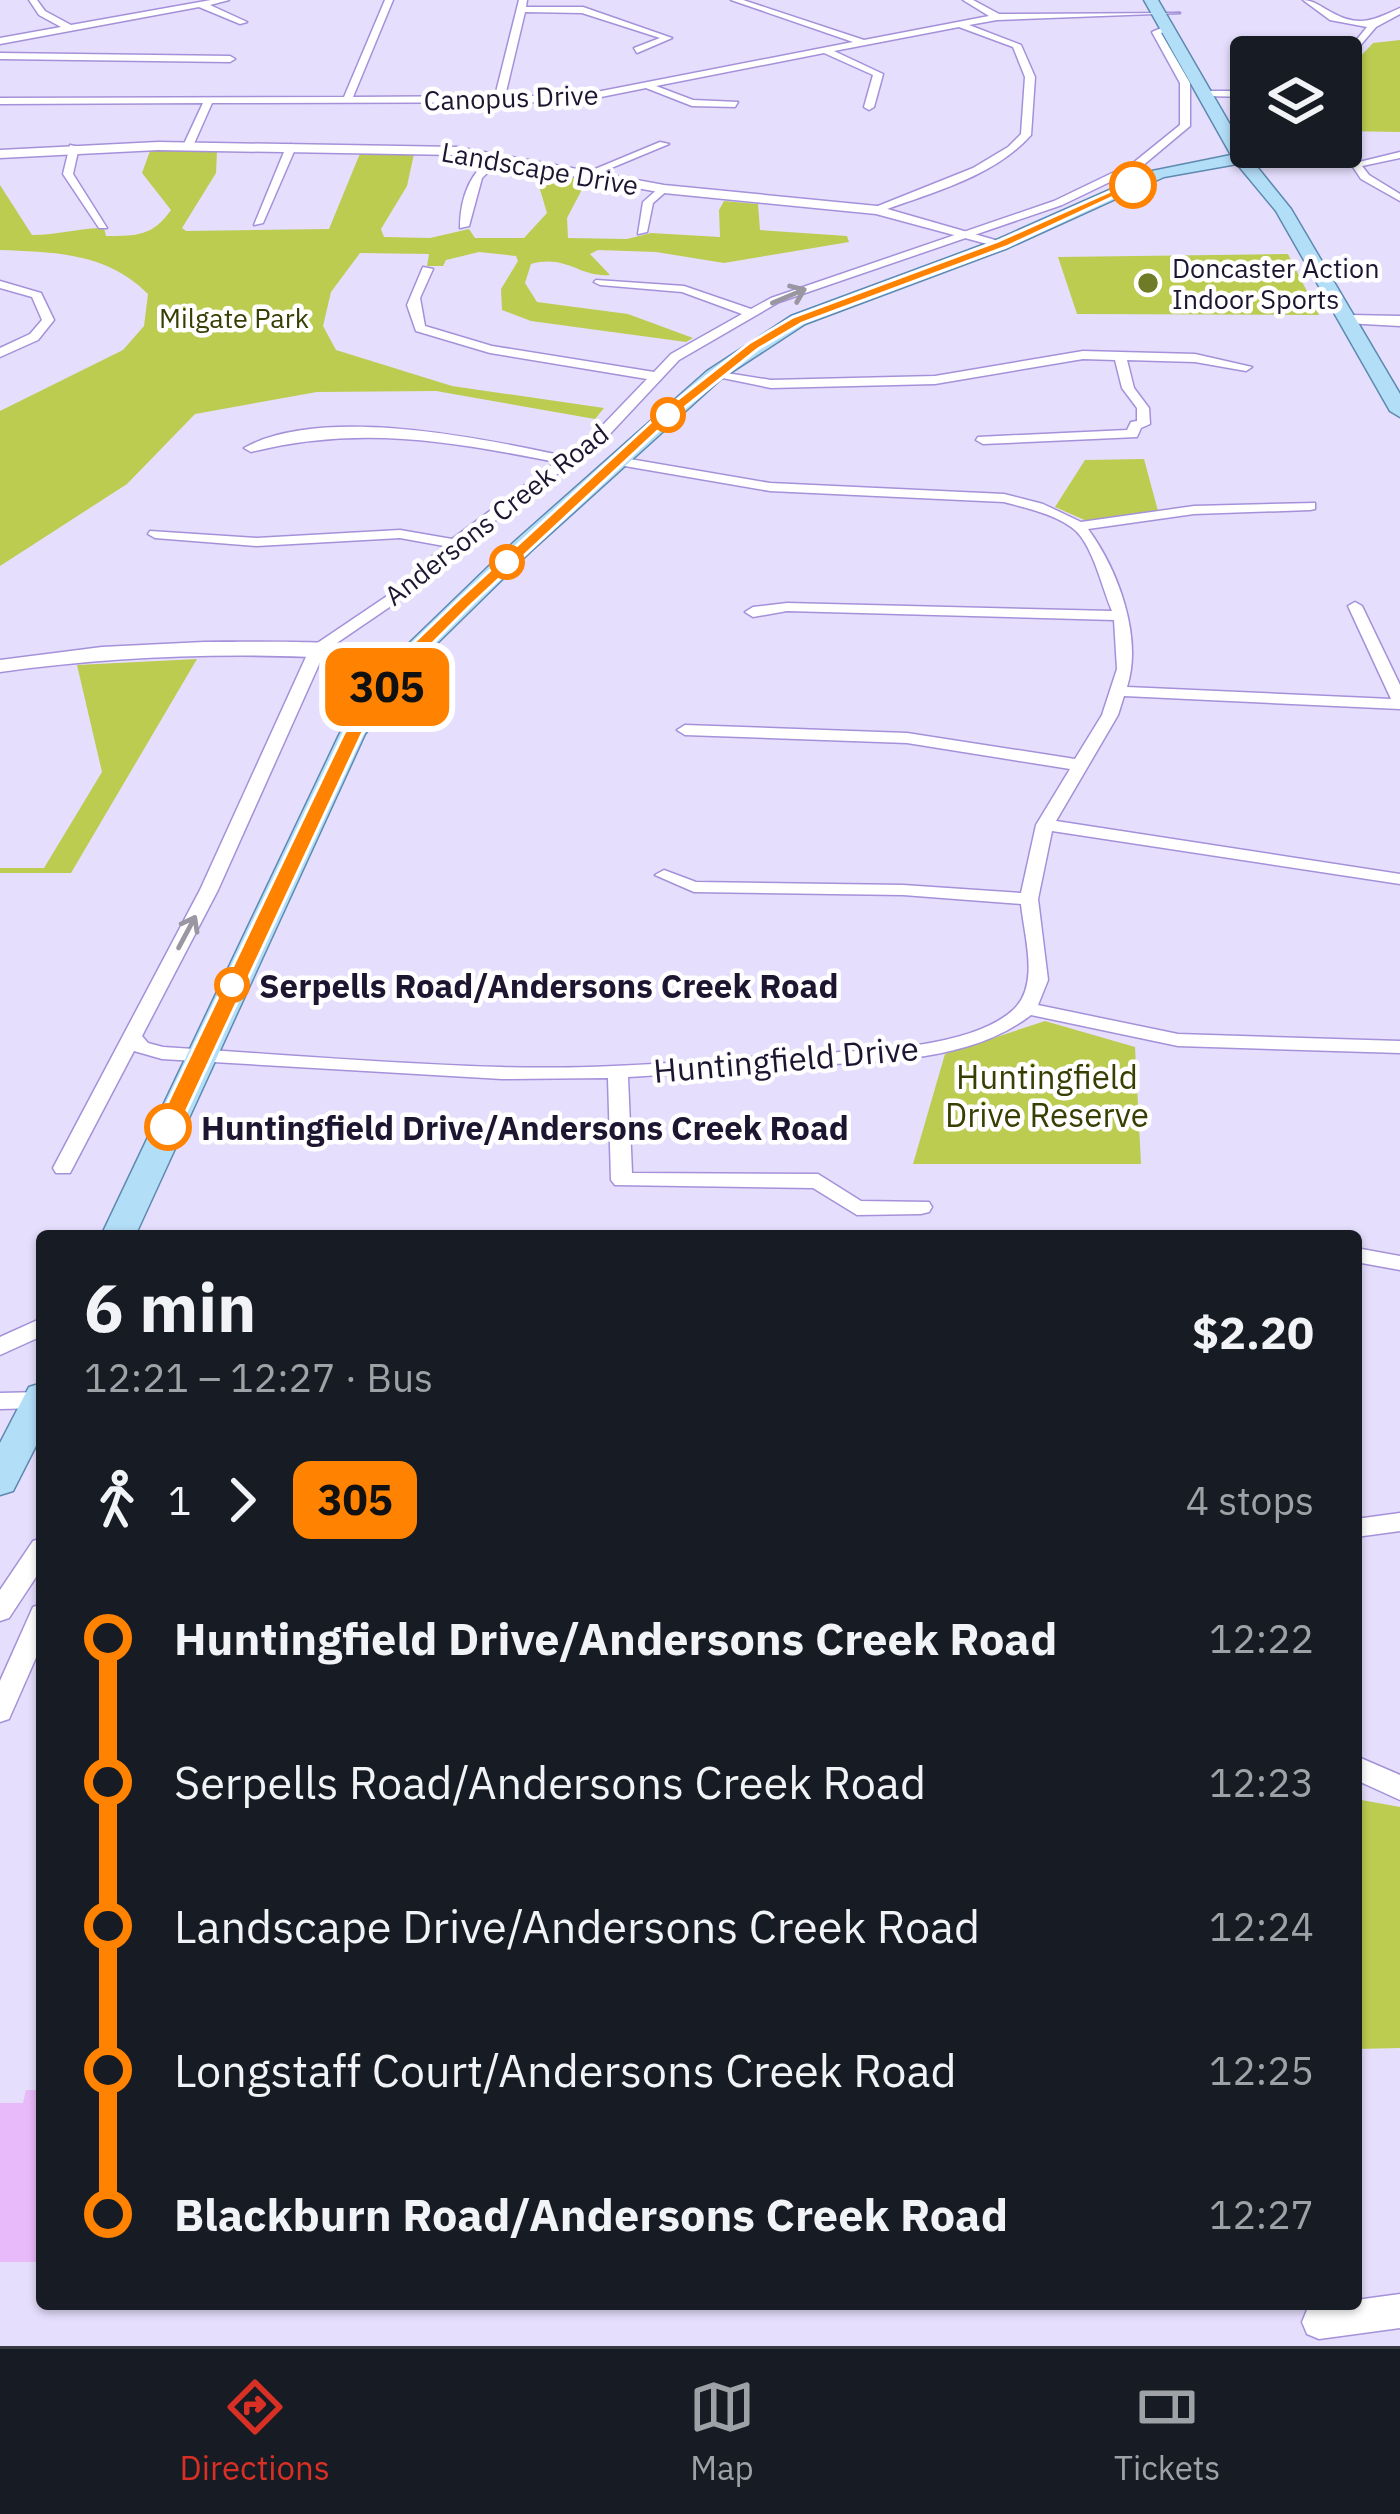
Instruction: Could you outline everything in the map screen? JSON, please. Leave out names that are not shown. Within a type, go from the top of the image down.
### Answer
[{"type":"main road","points":[[1166,12],[1207,61]]},
{"type":"main road","points":[[1166,12],[1230,136]]},
{"type":"main road","points":[[1216,76],[1230,98]]},
{"type":"main road","name":"Andersons Creek Road","points":[[1158,174],[1184,157],[1230,151]]},
{"type":"main road","name":"Andersons Creek Road","points":[[121,1230],[353,733],[409,657],[714,375],[798,320],[1002,244],[1158,174],[1230,152]]},
{"type":"main road","points":[[1251,168],[1283,209],[1400,410]]},
{"type":"main road","points":[[1270,168],[1283,196],[1283,209]]},
{"type":"main road","points":[[0,1480],[30,1408]]},
{"type":"street","points":[[33,0],[42,13],[70,28]]},
{"type":"street","points":[[0,40],[225,0]]},
{"type":"street","points":[[347,100],[388,0]]},
{"type":"street","points":[[735,0],[863,43]]},
{"type":"street","points":[[967,0],[997,16]]},
{"type":"street","points":[[1307,0],[1333,18],[1373,25]]},
{"type":"street","points":[[195,2],[243,22]]},
{"type":"street","points":[[499,101],[522,5],[583,10],[668,38],[637,50]]},
{"type":"street","name":"Canopus Drive","points":[[0,100],[576,99],[997,16],[1166,12]]},
{"type":"street","name":"Andersons Creek Road","points":[[318,648],[392,599],[562,459],[603,433],[652,376],[675,357],[818,284],[1058,202],[1137,165],[1185,126],[1185,83],[1156,32],[1166,12]]},
{"type":"street","points":[[1362,39],[1373,25],[1396,14]]},
{"type":"street","points":[[877,210],[915,190],[994,162],[1026,135],[1030,77],[1017,45],[955,23]]},
{"type":"street","points":[[825,51],[878,74],[869,107]]},
{"type":"street","points":[[0,56],[230,59]]},
{"type":"street","points":[[650,87],[692,103],[735,104]]},
{"type":"street","points":[[1209,94],[1228,95]]},
{"type":"street","points":[[188,146],[209,100]]},
{"type":"street","points":[[588,174],[664,144]]},
{"type":"street","points":[[74,147],[68,174],[103,226]]},
{"type":"street","name":"Landscape Drive","points":[[0,154],[74,147],[390,147],[500,157],[664,189],[877,210],[1002,244]]},
{"type":"street","points":[[258,224],[291,147]]},
{"type":"street","points":[[1400,155],[1356,164],[1365,177],[1400,198]]},
{"type":"street","points":[[464,226],[472,182],[482,166],[500,157]]},
{"type":"street","points":[[642,232],[648,202],[664,189]]},
{"type":"street","points":[[428,269],[412,298],[412,315],[420,328],[490,349],[652,376]]},
{"type":"street","points":[[600,282],[684,289],[754,314]]},
{"type":"street","points":[[0,284],[37,295],[48,320],[34,337],[0,353]]},
{"type":"street","points":[[1350,320],[1400,321]]},
{"type":"street","points":[[714,375],[771,384],[935,380],[1042,359],[1120,355],[1195,358],[1246,367]]},
{"type":"street","points":[[983,440],[1132,434],[1136,424],[1143,424],[1143,408],[1128,388],[1120,355]]},
{"type":"street","points":[[251,448],[293,435],[388,430],[562,459]]},
{"type":"street","points":[[618,461],[770,487],[1004,498],[1079,526],[1194,510],[1310,506]]},
{"type":"street","points":[[1079,526],[1091,543],[1121,616],[1126,669],[1121,691],[1045,825],[1029,899],[1039,980],[1027,1008],[1178,1040],[1400,1047]]},
{"type":"street","points":[[155,534],[257,542],[400,534],[455,544]]},
{"type":"street","points":[[1121,691],[1400,703],[1355,607]]},
{"type":"street","points":[[753,612],[787,608],[1121,616]]},
{"type":"street","points":[[0,665],[73,654],[193,646],[318,648],[409,657]]},
{"type":"street","points":[[63,1168],[209,890],[318,648]]},
{"type":"street","points":[[685,730],[908,738],[1078,765]]},
{"type":"street","points":[[1045,825],[1400,879]]},
{"type":"street","points":[[664,875],[694,887],[903,890],[1029,899]]},
{"type":"street","name":"Huntingfield Drive","points":[[132,1036],[151,1051],[502,1073],[618,1072],[932,1047],[983,1036],[1027,1008]]},
{"type":"street","points":[[618,1072],[622,1180],[818,1181],[857,1208],[921,1207]]},
{"type":"street","points":[[1362,1256],[1400,1263]]},
{"type":"street","points":[[0,1347],[36,1329]]},
{"type":"street","points":[[1362,1527],[1400,1522]]},
{"type":"street","points":[[0,1611],[36,1557]]},
{"type":"street","points":[[0,1711],[36,1628]]},
{"type":"street","points":[[1362,1770],[1400,1788]]},
{"type":"street","points":[[1318,2322],[1400,2311]]},
{"type":"green space","points":[[1400,40],[1400,132],[1362,131],[1362,55],[1373,43]]},
{"type":"green space","name":"Milgate Park","points":[[150,151],[217,151],[216,173],[182,228],[186,231],[329,229],[361,151],[414,154],[407,186],[381,229],[384,237],[430,238],[469,229],[475,238],[524,238],[547,213],[536,176],[550,171],[587,180],[567,218],[568,238],[627,239],[651,233],[720,237],[719,210],[724,201],[758,204],[760,230],[847,236],[849,242],[724,263],[656,252],[598,250],[590,254],[610,275],[554,262],[531,264],[525,283],[537,302],[628,314],[693,338],[686,342],[531,321],[502,310],[501,289],[518,261],[516,256],[479,252],[446,260],[443,266],[427,266],[429,254],[360,253],[331,292],[323,326],[336,350],[452,386],[604,408],[595,419],[436,391],[317,392],[195,414],[127,484],[0,566],[0,411],[123,350],[144,326],[148,294],[115,270],[80,257],[0,250],[0,185],[32,235],[104,228],[106,236],[135,235],[151,230],[171,210],[142,173]]},
{"type":"green space","points":[[1288,254],[1319,315],[1077,314],[1058,257]]},
{"type":"green space","points":[[1144,459],[1158,511],[1089,522],[1055,507],[1085,460]]},
{"type":"green space","points":[[197,659],[71,873],[0,873],[0,868],[44,868],[102,772],[77,665]]},
{"type":"green space","name":"Huntingfield Drive Reserve","points":[[1045,1021],[1135,1047],[1141,1164],[913,1164],[945,1054]]},
{"type":"green space","points":[[1362,1800],[1400,1807],[1400,2048],[1362,2049]]},
{"type":"building","points":[[26,2090],[36,2090],[36,2262],[0,2262],[0,2103],[23,2103]]},
{"type":"bus line","name":"305","points":[[168,1127],[353,733],[409,657],[669,413],[754,346],[798,320],[1002,244],[1133,185]]},
{"type":"place","name":"Doncaster Action Indoor Sports","points":[[1148,283]]},
{"type":"place","name":"Serpells Road/Andersons Creek Road","points":[[232,985]]},
{"type":"place","name":"Huntingfield Drive/Andersons Creek Road","points":[[168,1127]]}]
